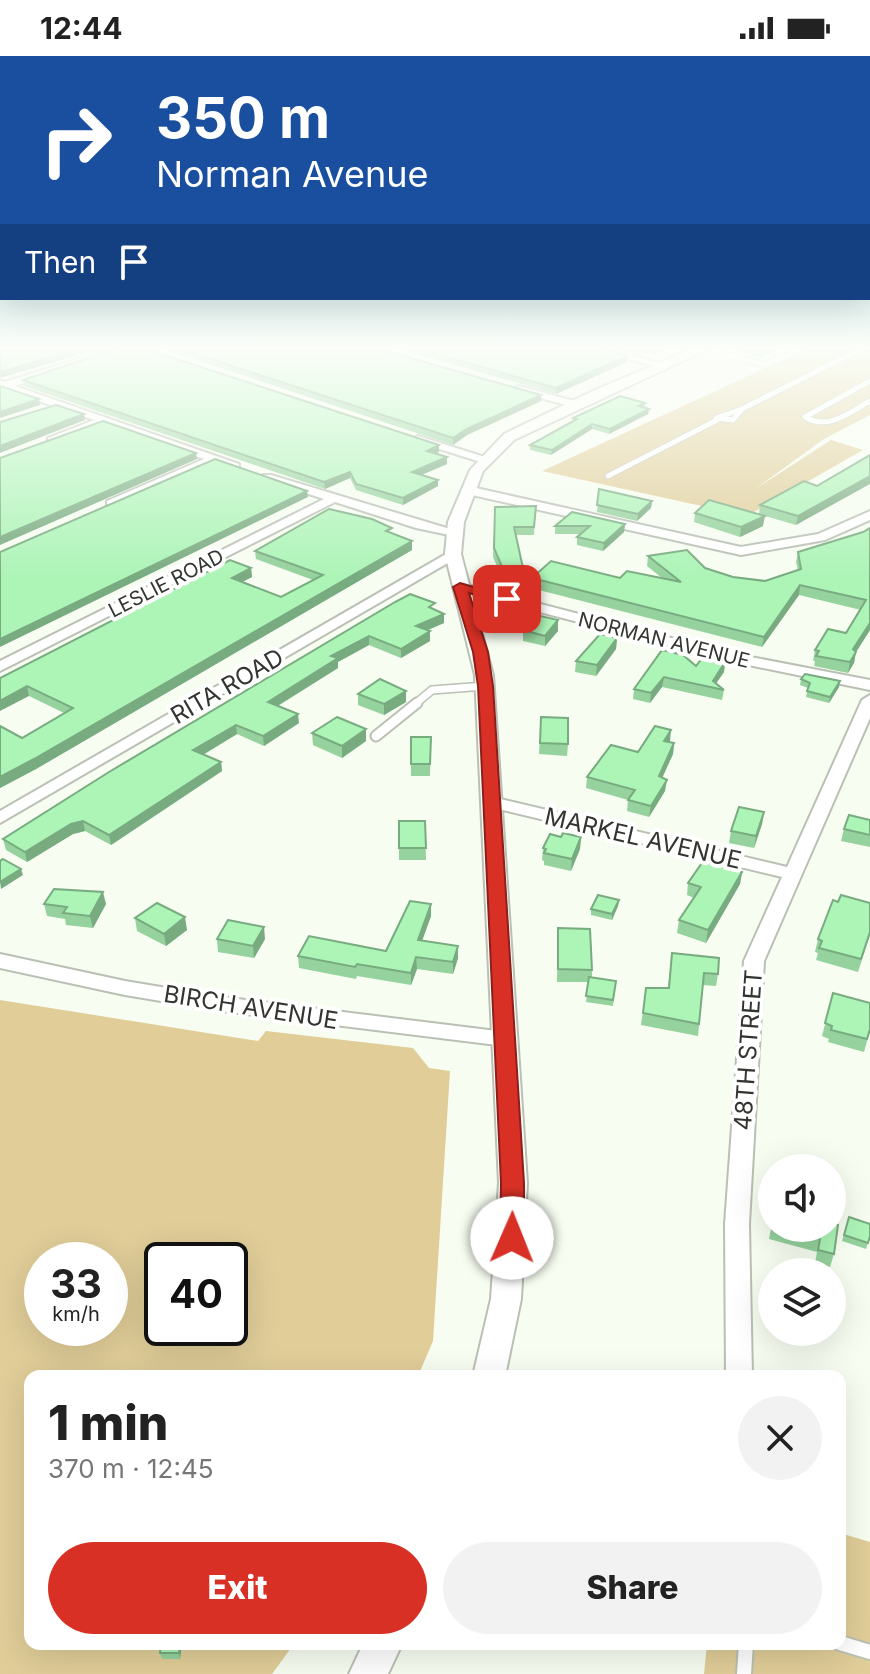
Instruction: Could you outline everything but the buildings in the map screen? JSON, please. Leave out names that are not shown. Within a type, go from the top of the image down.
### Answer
[{"type":"street","points":[[44,443],[90,426]]},
{"type":"street","points":[[115,426],[244,469]]},
{"type":"street","points":[[490,1370],[506,1299],[512,1238],[505,1039],[485,686],[480,652],[453,554],[454,532],[467,490],[484,460],[517,432],[530,426]]},
{"type":"street","points":[[410,436],[484,460]]},
{"type":"street","points":[[100,509],[214,459]]},
{"type":"street","points":[[258,474],[332,499],[454,532]]},
{"type":"street","points":[[467,490],[741,551],[821,537],[870,515]]},
{"type":"street","name":"LESLIE ROAD","points":[[0,667],[332,499]]},
{"type":"street","points":[[741,551],[745,565]]},
{"type":"street","name":"RITA ROAD","points":[[0,818],[453,554]]},
{"type":"street","name":"NORMAN AVENUE","points":[[460,587],[724,656],[870,685]]},
{"type":"street","name":"48TH STREET","points":[[739,1370],[737,1224],[754,961],[870,700]]},
{"type":"street","name":"MARKEL AVENUE","points":[[492,802],[794,874]]},
{"type":"street","name":"BIRCH AVENUE","points":[[0,961],[98,983],[221,1004],[505,1039]]},
{"type":"street","points":[[368,1674],[380,1650]]},
{"type":"lane","points":[[608,476],[706,426]]},
{"type":"lane","points":[[376,736],[432,690],[485,686]]},
{"type":"lane","points":[[846,1645],[870,1652]]},
{"type":"lane","points":[[744,1674],[746,1650]]},
{"type":"shaded area","points":[[641,426],[850,426],[824,439],[755,489],[831,440],[863,450],[747,516],[542,471]]},
{"type":"shaded area","points":[[0,1000],[258,1041],[266,1031],[413,1048],[429,1068],[450,1071],[433,1341],[421,1370],[24,1370],[24,1650],[290,1650],[272,1674],[0,1674]]},
{"type":"shaded area","points":[[846,1535],[870,1542],[870,1674],[704,1674],[706,1650],[846,1650]]},
{"type":"route","points":[[507,599],[460,587],[480,652],[488,719],[513,1183],[512,1238]]}]
